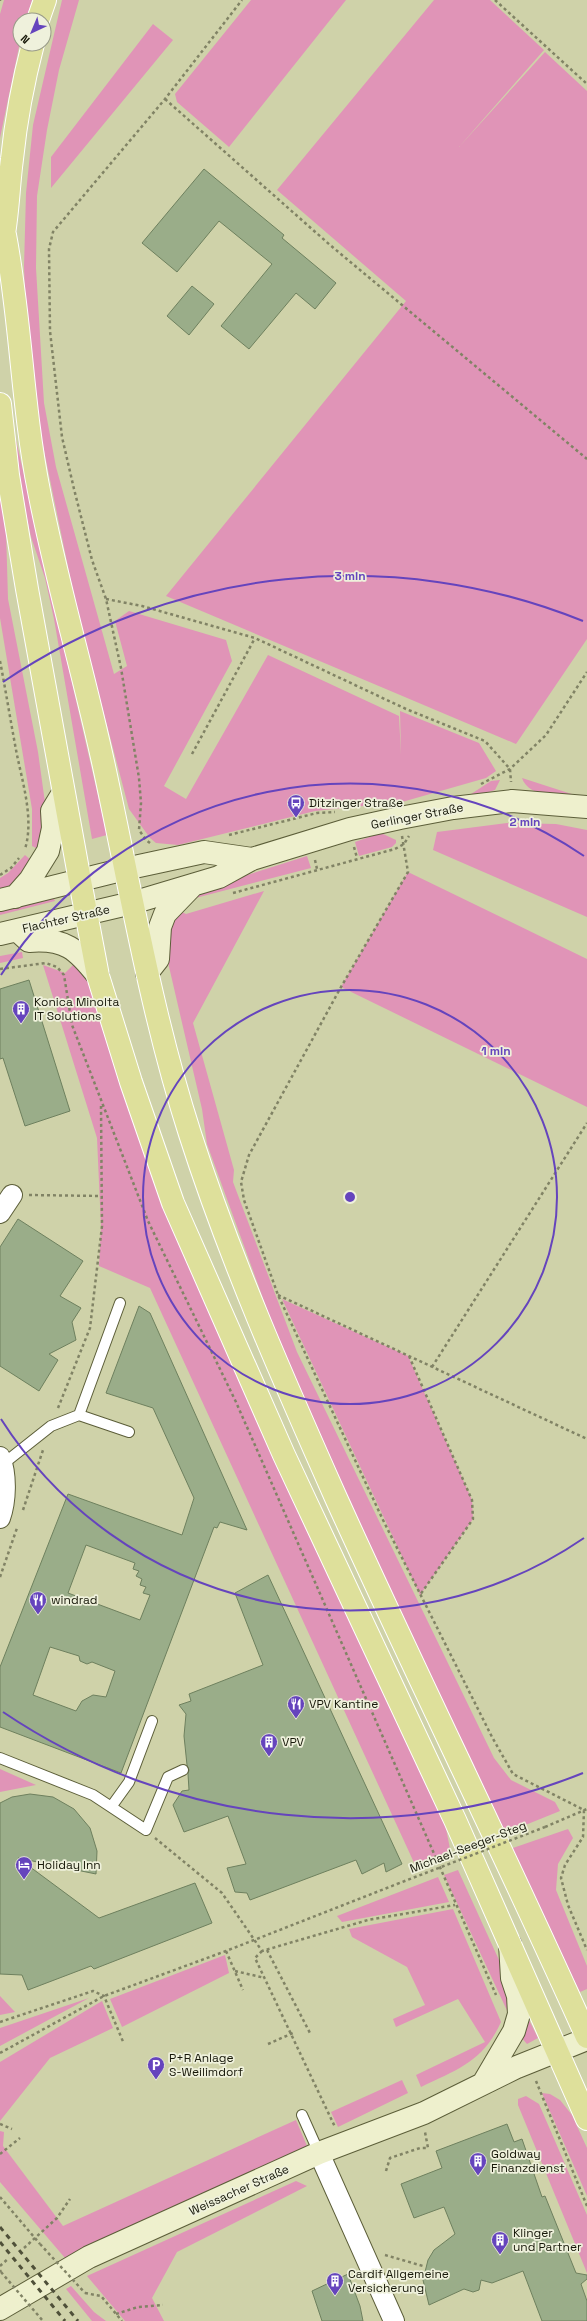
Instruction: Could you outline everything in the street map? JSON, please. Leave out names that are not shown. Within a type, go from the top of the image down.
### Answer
[{"type":"main road","points":[[41,12],[45,0]]},
{"type":"main road","points":[[31,52],[24,79],[12,159],[2,245],[12,275],[22,374],[39,490],[93,716],[147,974],[186,1123],[237,1266],[305,1429],[406,1652],[530,1909],[587,2038]]},
{"type":"main road","points":[[0,404],[9,483],[86,914],[98,976],[131,1082],[173,1203],[284,1455],[510,1939],[587,2118]]},
{"type":"main road","points":[[8,899],[30,880],[48,851],[53,828],[52,811],[64,793]]},
{"type":"main road","name":"Gerlinger Straße","points":[[132,902],[219,877],[252,859],[350,829],[406,825],[453,808],[512,801],[587,807]]},
{"type":"main road","name":"Gerlinger Straße","points":[[125,869],[204,852],[252,859]]},
{"type":"main road","points":[[8,899],[125,869]]},
{"type":"main road","points":[[147,974],[158,959],[158,939],[165,914],[194,884]]},
{"type":"main road","name":"Flachter Straße","points":[[8,932],[132,902]]},
{"type":"main road","points":[[8,932],[29,941],[56,940],[79,954],[98,976]]},
{"type":"main road","points":[[484,2082],[514,2031],[519,2014],[518,1996],[512,1978],[510,1939]]},
{"type":"main road","name":"Weissacher Straße","points":[[0,2309],[89,2257],[319,2153],[424,2113],[484,2082],[587,2038]]},
{"type":"street","points":[[0,1213],[12,1195]]},
{"type":"street","points":[[1,1461],[4,1505],[9,1521]]},
{"type":"street","points":[[319,2153],[394,2321]]},
{"type":"lane","points":[[79,1414],[120,1303]]},
{"type":"lane","points":[[1,1461],[51,1426],[79,1414],[129,1432]]},
{"type":"lane","points":[[111,1807],[129,1782],[152,1721]]},
{"type":"lane","points":[[0,1758],[93,1795],[146,1830],[168,1777],[183,1770]]},
{"type":"lane","points":[[302,2115],[319,2153]]},
{"type":"path","points":[[139,830],[141,803],[139,778],[122,668],[106,599],[92,560],[62,437],[50,331],[49,249],[54,232],[165,99],[242,0]]},
{"type":"path","points":[[495,0],[587,84]]},
{"type":"path","points":[[165,99],[335,248],[587,459]]},
{"type":"path","points":[[106,599],[142,606],[255,638],[406,709],[485,741],[510,768],[512,801]]},
{"type":"path","points":[[192,754],[255,638]]},
{"type":"path","points":[[0,661],[28,826],[28,839],[24,852],[11,868],[0,875]]},
{"type":"path","points":[[510,768],[546,735],[587,672]]},
{"type":"path","points":[[404,844],[406,825]]},
{"type":"path","points":[[406,825],[404,844],[408,872],[341,987],[249,1155],[241,1182],[244,1200],[278,1295],[347,1445],[420,1595],[512,1774],[586,1810],[583,1837],[565,1865],[561,1878],[568,1906],[587,1950]]},
{"type":"path","points":[[226,895],[395,849],[404,844]]},
{"type":"path","points":[[0,969],[46,963],[57,967],[64,975],[72,1025],[148,1221],[236,1402],[496,1997]]},
{"type":"path","points":[[20,1517],[51,1426],[90,1328],[102,1226],[101,1103]]},
{"type":"path","points":[[432,1367],[587,1123]]},
{"type":"path","points":[[12,1195],[101,1196]]},
{"type":"path","points":[[278,1295],[587,1439]]},
{"type":"path","points":[[408,1356],[472,1500],[473,1519],[420,1595]]},
{"type":"path","points":[[0,1577],[9,1521]]},
{"type":"path","name":"Michael-Seeger-Steg","points":[[0,2053],[104,1996],[226,1951],[586,1810]]},
{"type":"path","points":[[146,1830],[222,1893],[262,1951]]},
{"type":"path","points":[[342,2144],[292,2033],[255,1958],[262,1951],[368,1920],[455,1905]]},
{"type":"path","points":[[267,1950],[311,2035]]},
{"type":"path","points":[[226,1951],[243,1990]]},
{"type":"path","points":[[235,1971],[265,1978]]},
{"type":"path","points":[[0,2022],[93,1991],[104,1996],[124,2044]]},
{"type":"path","points":[[268,2044],[292,2033]]},
{"type":"path","points":[[542,2098],[587,2206]]},
{"type":"path","points":[[0,2124],[12,2129]]},
{"type":"path","points":[[386,2171],[390,2158],[420,2148],[428,2148],[424,2130]]},
{"type":"path","points":[[0,2154],[20,2138]]},
{"type":"path","points":[[0,2197],[40,2244],[85,2293],[101,2296],[122,2321]]},
{"type":"path","points":[[24,2248],[57,2218],[70,2199]]},
{"type":"path","points":[[361,2248],[423,2266]]},
{"type":"path","points":[[0,2266],[9,2258]]},
{"type":"path","points":[[1,2271],[43,2321]]},
{"type":"path","points":[[116,2314],[138,2307],[163,2305]]},
{"type":"shaded area","points":[[4,0],[32,0],[28,12],[12,12],[12,52],[18,52],[0,138],[0,14]]},
{"type":"shaded area","points":[[62,0],[79,0],[59,70],[47,130],[37,196],[36,268],[44,403],[56,467],[114,674],[127,666],[115,621],[129,611],[226,640],[232,661],[164,786],[186,799],[268,655],[399,716],[401,755],[400,711],[479,743],[496,771],[486,778],[402,802],[315,811],[178,845],[156,843],[150,838],[129,809],[78,615],[35,407],[27,344],[24,267],[26,193],[33,125],[50,52],[52,52],[52,43]]},
{"type":"shaded area","points":[[251,0],[346,0],[229,147],[177,102],[175,94]]},
{"type":"shaded area","points":[[434,0],[490,0],[544,50],[459,147],[545,52],[587,91],[587,639],[516,744],[166,596],[406,301],[277,190]]},
{"type":"shaded area","points":[[153,24],[173,40],[51,188],[51,157]]},
{"type":"shaded area","points":[[15,436],[107,835],[92,839],[54,619],[45,578],[31,537],[23,500]]},
{"type":"shaded area","points":[[0,490],[6,531],[8,599],[38,752],[47,817],[40,850],[32,846],[32,809],[0,618]]},
{"type":"shaded area","points":[[522,778],[584,798],[539,793],[526,785]]},
{"type":"shaded area","points":[[500,780],[495,790],[483,794],[468,796],[491,781]]},
{"type":"shaded area","points":[[507,823],[556,824],[587,830],[587,917],[433,850],[437,832]]},
{"type":"shaded area","points":[[381,833],[396,840],[396,843],[392,847],[359,856],[355,842]]},
{"type":"shaded area","points":[[25,855],[32,861],[11,885],[0,890],[0,878],[8,873]]},
{"type":"shaded area","points":[[307,856],[311,868],[188,900],[203,889]]},
{"type":"shaded area","points":[[408,872],[587,959],[587,1107],[341,987]]},
{"type":"shaded area","points":[[264,891],[193,1023],[234,1170],[233,1182],[297,1352],[494,1758],[511,1780],[555,1802],[560,1811],[503,1834],[362,1528],[276,1334],[207,1144],[202,1109],[167,958],[168,931],[178,910],[186,914]]},
{"type":"shaded area","points":[[53,897],[55,901],[0,915],[0,910]]},
{"type":"shaded area","points":[[22,952],[23,958],[0,963],[0,956]]},
{"type":"shaded area","points":[[75,963],[86,975],[443,1813],[451,1854],[416,1867],[150,1288],[99,1266],[101,1227],[97,1138],[43,965],[65,973]]},
{"type":"shaded area","points":[[282,1299],[408,1356],[472,1500],[473,1519],[420,1595]]},
{"type":"shaded area","points":[[0,1769],[36,1785],[0,1792]]},
{"type":"shaded area","points":[[568,1829],[573,1838],[558,1864],[556,1890],[587,1966],[587,1989],[580,1992],[510,1849]]},
{"type":"shaded area","points":[[458,1870],[509,1982],[510,2017],[444,1875]]},
{"type":"shaded area","points":[[438,1877],[449,1902],[342,1922],[337,1916]]},
{"type":"shaded area","points":[[453,1909],[501,2022],[494,2036],[478,2055],[458,2069],[421,2087],[416,2075],[485,2042],[458,1999],[396,2027],[393,2019],[425,2005],[407,1967],[352,1937],[349,1929]]},
{"type":"shaded area","points":[[225,1955],[229,1973],[122,2027],[110,1999]]},
{"type":"shaded area","points":[[0,1996],[15,2012],[0,2015]]},
{"type":"shaded area","points":[[89,1998],[0,2046],[0,2028]]},
{"type":"shaded area","points":[[102,2001],[113,2028],[50,2058],[0,2121],[0,2062]]},
{"type":"shaded area","points":[[528,2018],[538,2038],[527,2044],[520,2036]]},
{"type":"shaded area","points":[[402,2080],[408,2093],[338,2127],[331,2112]]},
{"type":"shaded area","points":[[542,2093],[550,2094],[560,2100],[572,2115],[587,2148],[587,2196]]},
{"type":"shaded area","points":[[526,2096],[539,2104],[587,2215],[587,2273],[518,2105],[518,2099]]},
{"type":"shaded area","points":[[296,2120],[307,2146],[65,2258],[0,2182],[0,2131],[4,2132],[3,2146],[63,2226]]},
{"type":"shaded area","points":[[296,2181],[307,2186],[177,2252],[152,2298],[164,2321],[125,2321],[87,2276]]},
{"type":"shaded area","points":[[71,2286],[94,2312],[106,2321],[92,2321],[66,2289]]},
{"type":"building","points":[[204,169],[284,235],[282,238],[336,283],[315,309],[296,293],[249,349],[221,326],[272,264],[219,221],[177,272],[142,243]]},
{"type":"building","points":[[192,286],[214,304],[189,335],[167,316]]},
{"type":"building","name":"Konica Minolta IT Solutions","points":[[29,980],[70,1111],[25,1126],[3,1058],[0,1059],[0,989]]},
{"type":"building","points":[[18,1219],[83,1261],[60,1296],[81,1308],[72,1322],[76,1340],[49,1354],[58,1360],[39,1391],[0,1366],[0,1247]]},
{"type":"building","points":[[139,1306],[150,1313],[247,1530],[220,1522],[217,1528],[214,1527],[121,1773],[0,1727],[0,1667],[68,1494],[182,1535],[194,1498],[153,1408],[106,1393]],"holes":[[[86,1545],[135,1563],[133,1569],[139,1571],[136,1576],[142,1579],[140,1585],[146,1587],[143,1593],[150,1595],[140,1620],[68,1593]],[[50,1647],[79,1656],[80,1661],[87,1664],[92,1662],[115,1671],[106,1697],[93,1695],[82,1701],[76,1711],[33,1695]]]},
{"type":"building","name":"VPV","points":[[268,1575],[402,1864],[386,1872],[384,1863],[362,1874],[356,1860],[250,1900],[247,1893],[235,1892],[227,1868],[246,1864],[228,1816],[184,1832],[173,1805],[182,1791],[189,1790],[189,1770],[187,1765],[184,1736],[186,1714],[179,1705],[191,1701],[189,1694],[263,1665],[235,1593]]},
{"type":"building","name":"Holiday Inn","points":[[30,1794],[53,1797],[74,1809],[90,1828],[97,1851],[96,1874],[18,1858],[99,1918],[195,1883],[212,1923],[94,1969],[91,1966],[28,1990],[22,1975],[0,1974],[0,1803],[12,1797]]},
{"type":"building","points":[[507,2124],[514,2142],[522,2139],[542,2197],[545,2196],[576,2273],[587,2275],[587,2279],[581,2284],[587,2301],[587,2321],[542,2321],[523,2271],[492,2283],[481,2280],[479,2290],[473,2292],[464,2289],[429,2305],[423,2280],[428,2260],[434,2250],[455,2234],[444,2207],[414,2218],[401,2184],[442,2168],[436,2151]]},
{"type":"building","name":"Cardif Allgemeine Versicherung","points":[[348,2274],[360,2306],[363,2321],[322,2321],[312,2291]]},
{"type":"railway","points":[[0,2227],[78,2321]]},
{"type":"railway","points":[[0,2242],[65,2321]]},
{"type":"place","name":"Ditzinger Straße","points":[[296,818]]},
{"type":"place","name":"Konica Minolta IT Solutions","points":[[21,1024]]},
{"type":"place","name":"windrad","points":[[38,1615]]},
{"type":"place","name":"VPV Kantine","points":[[296,1719]]},
{"type":"place","name":"VPV","points":[[269,1757]]},
{"type":"place","name":"Holiday Inn","points":[[24,1880]]},
{"type":"place","name":"P+R Anlage S-Weilimdorf","points":[[156,2080]]},
{"type":"place","name":"Goldway Finanzdienst","points":[[478,2176]]},
{"type":"place","name":"Klinger und Partner","points":[[500,2255]]},
{"type":"place","name":"Cardif Allgemeine Versicherung","points":[[335,2296]]}]
